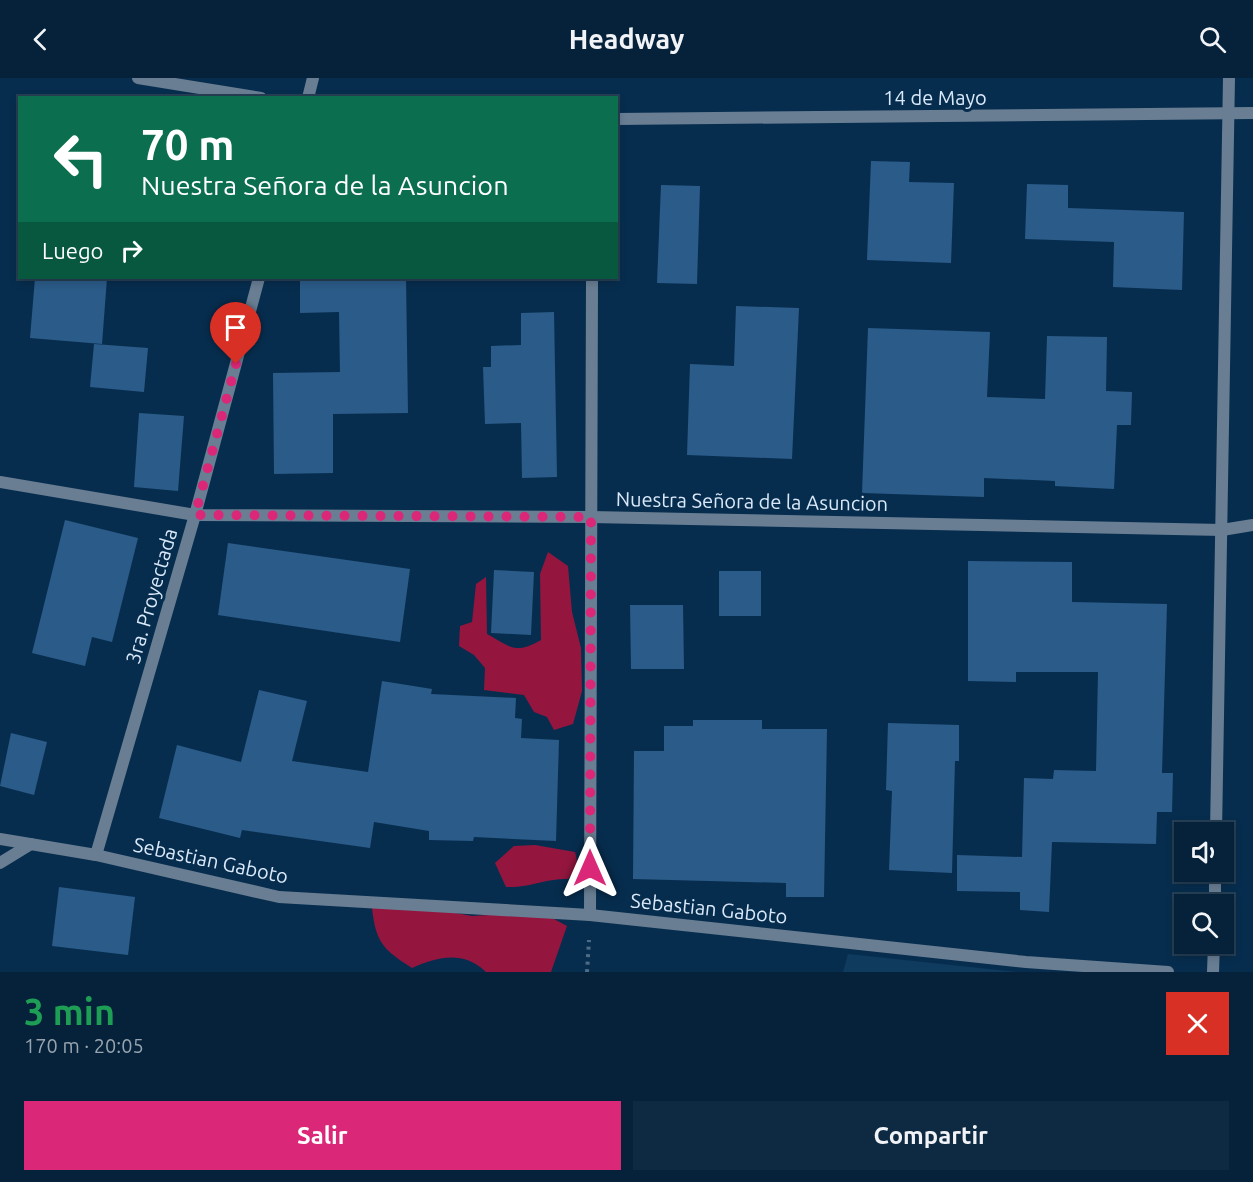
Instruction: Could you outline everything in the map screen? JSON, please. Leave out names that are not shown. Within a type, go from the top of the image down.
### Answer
[{"type":"street","points":[[138,78],[249,96]]},
{"type":"street","points":[[308,96],[313,78]]},
{"type":"street","points":[[1216,822],[1229,78]]},
{"type":"street","name":"14 de Mayo","points":[[618,119],[1253,113]]},
{"type":"street","name":"3ra. Proyectada","points":[[96,855],[195,515],[259,279]]},
{"type":"street","points":[[590,915],[592,279]]},
{"type":"street","name":"Nuestra Señora de la Asuncion","points":[[0,482],[195,515],[591,517],[1222,530],[1253,525]]},
{"type":"street","name":"Sebastian Gaboto","points":[[0,839],[96,855],[279,897],[590,915],[1106,970],[1168,972]]},
{"type":"street","points":[[0,863],[30,844]]},
{"type":"street","points":[[1213,972],[1214,954]]},
{"type":"path","points":[[587,972],[590,915]]},
{"type":"shaded area","points":[[548,552],[568,566],[572,612],[581,648],[582,691],[573,724],[554,730],[547,717],[534,712],[524,695],[484,690],[485,668],[474,655],[459,646],[460,626],[472,622],[476,584],[486,577],[487,634],[513,648],[532,645],[541,640],[540,574]]},
{"type":"shaded area","points":[[535,845],[575,852],[577,864],[573,872],[568,879],[506,887],[495,863],[514,846]]},
{"type":"shaded area","points":[[386,900],[472,916],[541,912],[567,926],[551,972],[486,972],[477,965],[459,958],[431,961],[412,968],[394,956],[379,937],[372,908]]},
{"type":"shaded area","points":[[848,954],[1017,972],[843,972]]},
{"type":"building","points":[[871,161],[910,162],[909,182],[954,183],[951,263],[867,260]]},
{"type":"building","points":[[1027,184],[1068,185],[1068,208],[1184,212],[1182,290],[1113,287],[1114,242],[1025,239]]},
{"type":"building","points":[[661,185],[700,186],[697,284],[657,283]]},
{"type":"building","points":[[35,279],[107,279],[102,344],[30,338]]},
{"type":"building","points":[[300,279],[406,279],[408,413],[333,414],[333,473],[274,474],[273,373],[340,372],[339,312],[300,313]]},
{"type":"building","points":[[736,306],[799,308],[792,459],[687,455],[690,364],[734,366]]},
{"type":"building","points":[[554,312],[557,477],[522,478],[521,423],[485,424],[483,367],[491,367],[491,346],[521,345],[521,313]]},
{"type":"building","points":[[868,328],[990,332],[987,397],[1045,399],[1047,336],[1107,337],[1106,391],[1132,392],[1131,425],[1117,425],[1114,489],[1055,486],[1055,481],[984,478],[984,497],[862,493]]},
{"type":"building","points":[[94,344],[148,348],[144,392],[90,387]]},
{"type":"building","points":[[139,413],[184,416],[178,491],[134,487]]},
{"type":"building","points":[[65,520],[138,538],[112,642],[92,637],[85,666],[32,653]]},
{"type":"building","points":[[228,543],[410,569],[400,642],[218,615]]},
{"type":"building","points":[[968,561],[1072,562],[1072,602],[1167,604],[1162,773],[1173,773],[1172,812],[1157,812],[1156,844],[1052,842],[1049,912],[1020,910],[1020,892],[957,891],[957,855],[1022,857],[1024,778],[1053,779],[1054,770],[1096,771],[1098,672],[1016,672],[1016,682],[968,681]]},
{"type":"building","points":[[494,570],[534,572],[531,635],[491,633]]},
{"type":"building","points":[[719,571],[761,571],[761,616],[719,616]]},
{"type":"building","points":[[630,605],[683,605],[684,669],[631,669]]},
{"type":"building","points":[[382,681],[432,689],[431,694],[516,698],[515,718],[522,719],[521,738],[559,740],[556,841],[474,837],[473,841],[429,840],[429,831],[374,822],[370,848],[242,830],[240,838],[159,818],[177,745],[241,762],[259,690],[307,701],[292,761],[368,772]]},
{"type":"building","points":[[693,720],[762,720],[762,729],[827,729],[824,897],[786,897],[786,883],[633,879],[634,751],[664,751],[664,726],[693,726]]},
{"type":"building","points":[[888,723],[959,725],[959,761],[955,761],[952,873],[889,870],[892,791],[886,790]]},
{"type":"building","points":[[11,733],[47,742],[34,795],[0,786]]},
{"type":"building","points":[[59,887],[135,897],[128,955],[52,946]]},
{"type":"route","points":[[236,364],[195,515],[591,517],[590,868]]}]
